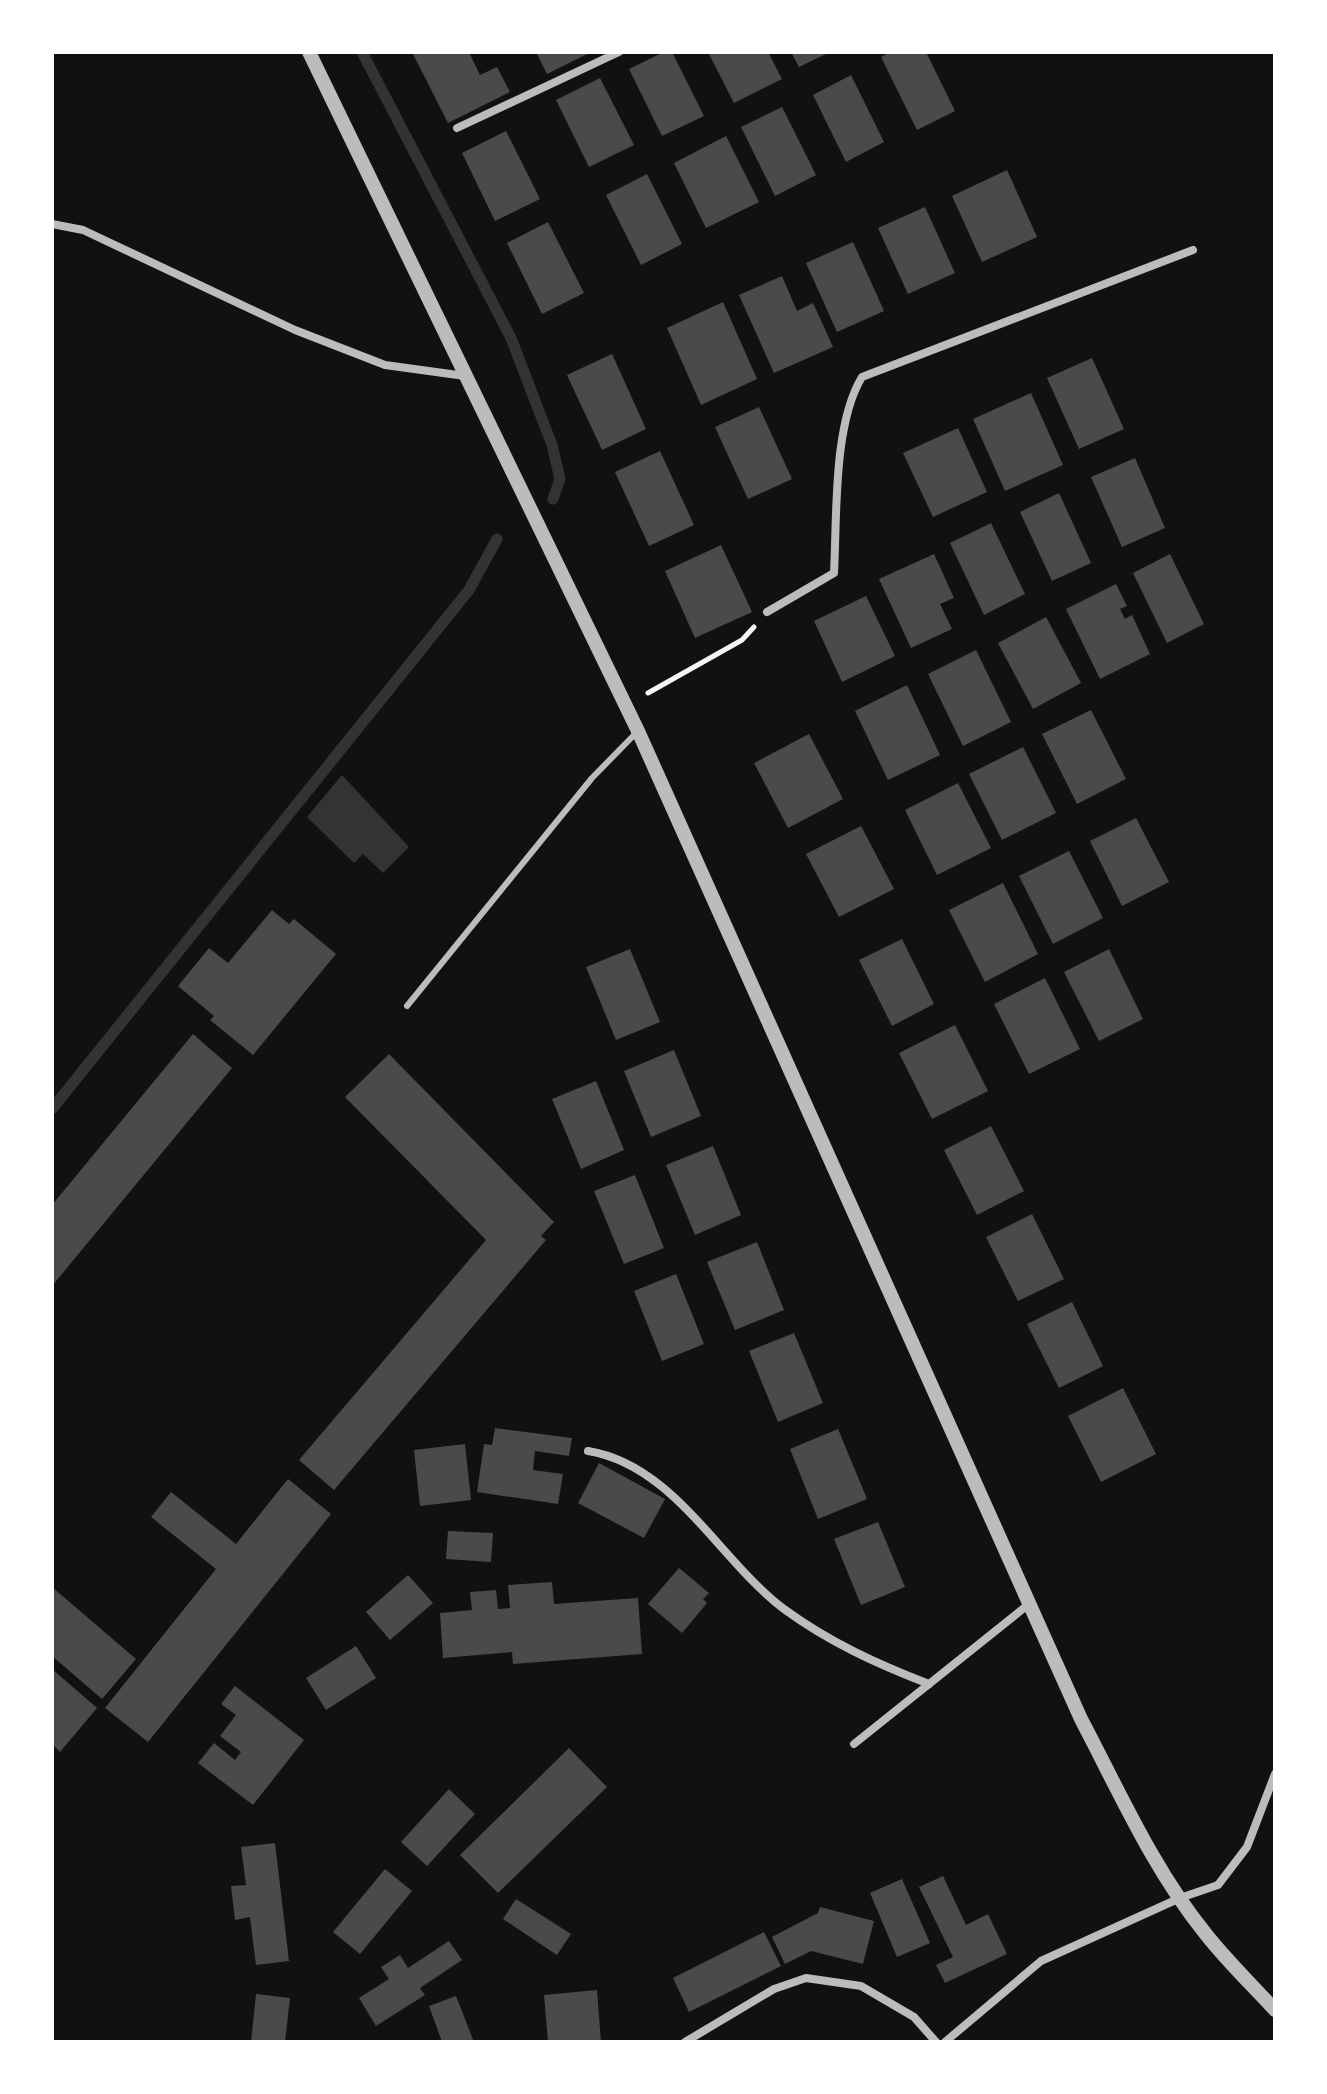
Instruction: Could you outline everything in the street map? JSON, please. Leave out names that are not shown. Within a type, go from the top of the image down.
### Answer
[{"type":"street","points":[[309,52],[626,705],[1081,1719],[1157,1863],[1180,1898],[1204,1932],[1275,2010]]},
{"type":"street","points":[[457,128],[619,52]]},
{"type":"street","points":[[52,224],[83,230],[295,330],[385,365],[465,376]]},
{"type":"street","points":[[767,612],[834,573],[840,459],[852,394],[862,377],[1193,250]]},
{"type":"street","points":[[588,1451],[609,1454],[650,1478],[673,1496],[735,1564],[782,1607],[821,1635],[867,1660],[929,1684]]},
{"type":"street","points":[[854,1744],[1029,1604]]},
{"type":"street","points":[[945,2042],[1041,1961],[1180,1898],[1218,1885],[1247,1847],[1275,1774]]},
{"type":"street","points":[[685,2042],[774,1989],[806,1978],[861,1986],[914,2017],[936,2042]]},
{"type":"lane","points":[[407,1006],[592,778],[638,731]]},
{"type":"path","points":[[626,705],[742,640],[767,612]]},
{"type":"shaded area","points":[[342,775],[409,847],[383,873],[363,854],[354,863],[307,817]]},
{"type":"building","points":[[412,52],[469,52],[480,75],[497,67],[510,92],[448,123]]},
{"type":"building","points":[[536,52],[591,52],[547,74]]},
{"type":"building","points":[[664,52],[672,52],[704,116],[662,136],[629,69]]},
{"type":"building","points":[[708,52],[768,52],[782,79],[734,103]]},
{"type":"building","points":[[791,52],[830,52],[799,67]]},
{"type":"building","points":[[891,52],[926,52],[955,111],[917,130],[881,57]]},
{"type":"building","points":[[851,75],[884,142],[846,162],[813,95]]},
{"type":"building","points":[[600,78],[634,145],[589,167],[556,100]]},
{"type":"building","points":[[782,107],[816,175],[775,196],[741,127]]},
{"type":"building","points":[[506,131],[540,199],[495,221],[462,153]]},
{"type":"building","points":[[726,136],[759,202],[706,228],[674,163]]},
{"type":"building","points":[[1007,170],[1037,237],[982,262],[952,196]]},
{"type":"building","points":[[647,174],[682,244],[641,265],[606,195]]},
{"type":"building","points":[[925,207],[955,273],[908,294],[878,228]]},
{"type":"building","points":[[548,222],[584,293],[542,314],[507,243]]},
{"type":"building","points":[[853,242],[884,311],[837,332],[806,263]]},
{"type":"building","points":[[782,276],[797,311],[813,303],[833,347],[774,373],[739,295]]},
{"type":"building","points":[[723,302],[757,379],[701,405],[667,328]]},
{"type":"building","points":[[612,354],[646,429],[602,450],[567,375]]},
{"type":"building","points":[[1092,358],[1124,429],[1079,449],[1047,378]]},
{"type":"building","points":[[1031,393],[1063,465],[1005,491],[973,419]]},
{"type":"building","points":[[759,407],[792,479],[748,499],[715,427]]},
{"type":"building","points":[[958,428],[987,492],[933,517],[903,453]]},
{"type":"building","points":[[660,451],[694,525],[649,546],[615,472]]},
{"type":"building","points":[[1135,458],[1165,528],[1122,547],[1091,477]]},
{"type":"building","points":[[1059,493],[1091,563],[1052,581],[1020,512]]},
{"type":"building","points":[[991,523],[1025,594],[984,615],[950,543]]},
{"type":"building","points":[[721,545],[752,612],[695,638],[665,571]]},
{"type":"building","points":[[934,554],[954,598],[940,604],[952,629],[911,648],[879,579]]},
{"type":"building","points":[[1170,554],[1204,624],[1167,643],[1133,573]]},
{"type":"building","points":[[1116,584],[1127,606],[1120,609],[1125,619],[1132,615],[1150,654],[1100,679],[1066,609]]},
{"type":"building","points":[[866,596],[895,656],[842,682],[814,621]]},
{"type":"building","points":[[1046,617],[1081,683],[1033,709],[998,643]]},
{"type":"building","points":[[976,650],[1011,722],[963,746],[928,674]]},
{"type":"building","points":[[907,685],[940,755],[888,780],[855,711]]},
{"type":"building","points":[[1091,710],[1126,779],[1077,804],[1042,734]]},
{"type":"building","points":[[809,734],[843,799],[788,828],[754,763]]},
{"type":"building","points":[[1023,747],[1056,813],[1002,840],[969,774]]},
{"type":"building","points":[[958,783],[991,848],[937,875],[905,810]]},
{"type":"building","points":[[1136,818],[1169,882],[1122,906],[1090,841]]},
{"type":"building","points":[[861,826],[894,889],[839,917],[806,854]]},
{"type":"building","points":[[1069,851],[1103,918],[1053,944],[1019,876]]},
{"type":"building","points":[[1003,883],[1038,954],[985,982],[949,910]]},
{"type":"building","points":[[272,910],[289,924],[294,919],[336,954],[253,1055],[210,1020],[214,1016],[178,986],[209,948],[228,963]]},
{"type":"building","points":[[902,939],[934,1004],[892,1026],[859,960]]},
{"type":"building","points":[[630,949],[660,1022],[616,1040],[586,967]]},
{"type":"building","points":[[1109,949],[1143,1019],[1099,1041],[1064,972]]},
{"type":"building","points":[[1045,978],[1080,1049],[1029,1074],[994,1004]]},
{"type":"building","points":[[955,1025],[988,1091],[932,1119],[899,1053]]},
{"type":"building","points":[[193,1034],[232,1068],[52,1286],[52,1205]]},
{"type":"building","points":[[674,1050],[701,1116],[651,1137],[624,1071]]},
{"type":"building","points":[[389,1054],[554,1222],[541,1236],[546,1240],[334,1490],[299,1460],[486,1240],[345,1097]]},
{"type":"building","points":[[596,1081],[624,1150],[581,1169],[552,1099]]},
{"type":"building","points":[[991,1126],[1024,1191],[977,1215],[944,1150]]},
{"type":"building","points":[[713,1146],[741,1215],[695,1235],[666,1165]]},
{"type":"building","points":[[635,1175],[664,1248],[624,1264],[594,1191]]},
{"type":"building","points":[[1032,1214],[1064,1279],[1018,1301],[986,1237]]},
{"type":"building","points":[[757,1242],[784,1310],[735,1330],[707,1262]]},
{"type":"building","points":[[676,1274],[704,1344],[662,1361],[634,1291]]},
{"type":"building","points":[[1072,1302],[1103,1366],[1059,1388],[1027,1324]]},
{"type":"building","points":[[794,1333],[823,1403],[778,1422],[749,1351]]},
{"type":"building","points":[[1123,1388],[1156,1454],[1101,1482],[1068,1416]]},
{"type":"building","points":[[495,1428],[572,1438],[569,1456],[535,1451],[533,1470],[563,1474],[558,1504],[477,1492],[484,1444],[492,1445]]},
{"type":"building","points":[[838,1429],[867,1499],[818,1519],[790,1449]]},
{"type":"building","points":[[465,1444],[471,1500],[420,1506],[414,1450]]},
{"type":"building","points":[[599,1463],[665,1499],[644,1538],[578,1503]]},
{"type":"building","points":[[288,1479],[331,1514],[148,1742],[105,1708],[216,1569],[151,1517],[171,1492],[236,1544]]},
{"type":"building","points":[[878,1522],[905,1587],[861,1605],[834,1539]]},
{"type":"building","points":[[448,1531],[493,1533],[491,1562],[446,1559]]},
{"type":"building","points":[[679,1568],[709,1593],[703,1599],[707,1603],[682,1633],[648,1604]]},
{"type":"building","points":[[408,1575],[433,1603],[390,1640],[366,1612]]},
{"type":"building","points":[[552,1582],[554,1604],[638,1598],[642,1654],[513,1664],[512,1652],[443,1658],[440,1613],[472,1610],[470,1592],[496,1590],[498,1609],[510,1608],[508,1585]]},
{"type":"building","points":[[52,1587],[136,1659],[102,1699],[52,1656]]},
{"type":"building","points":[[356,1646],[376,1678],[326,1710],[306,1678]]},
{"type":"building","points":[[52,1669],[97,1708],[60,1752],[52,1744]]},
{"type":"building","points":[[235,1686],[304,1740],[253,1805],[198,1763],[214,1743],[235,1760],[241,1752],[220,1736],[236,1715],[221,1704]]},
{"type":"building","points":[[569,1748],[607,1787],[498,1893],[460,1855]]},
{"type":"building","points":[[449,1789],[475,1814],[427,1866],[401,1842]]},
{"type":"building","points":[[275,1843],[289,1961],[256,1965],[250,1917],[235,1920],[231,1886],[246,1885],[241,1847]]},
{"type":"building","points":[[385,1869],[412,1891],[360,1954],[333,1932]]},
{"type":"building","points":[[943,1876],[966,1925],[988,1914],[1007,1954],[945,1983],[936,1965],[953,1957],[919,1887]]},
{"type":"building","points":[[902,1879],[930,1943],[897,1957],[870,1893]]},
{"type":"building","points":[[516,1899],[571,1934],[557,1955],[503,1919]]},
{"type":"building","points":[[820,1907],[874,1921],[863,1964],[811,1951],[785,1964],[772,1937],[818,1913]]},
{"type":"building","points":[[764,1932],[781,1966],[689,2012],[673,1978]]},
{"type":"building","points":[[449,1941],[462,1960],[420,1988],[425,1995],[376,2026],[359,1998],[389,1979],[381,1967],[400,1955],[408,1968]]},
{"type":"building","points":[[597,1990],[601,2042],[548,2042],[544,1995]]},
{"type":"building","points":[[256,1994],[290,1998],[285,2042],[251,2042]]},
{"type":"building","points":[[456,1996],[474,2042],[442,2042],[429,2006]]},
{"type":"waterway","points":[[362,52],[511,338],[552,445],[560,479],[553,499]]},
{"type":"waterway","points":[[52,1109],[469,590],[497,539]]}]
